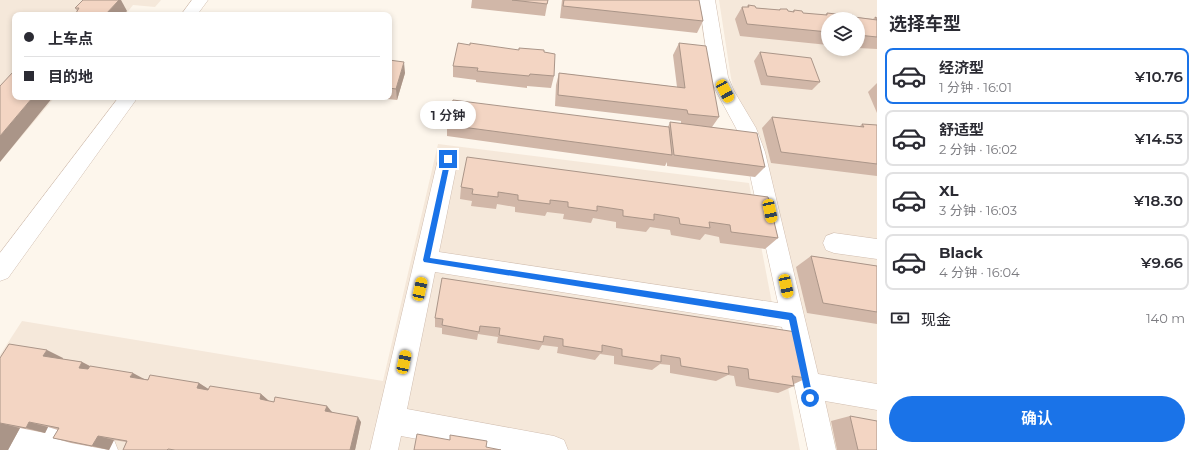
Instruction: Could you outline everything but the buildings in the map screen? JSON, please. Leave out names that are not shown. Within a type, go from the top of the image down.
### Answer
[{"type":"street","points":[[191,12],[200,0]]},
{"type":"street","points":[[707,0],[719,77],[725,91],[746,128],[755,152],[822,450]]},
{"type":"street","points":[[0,271],[127,100]]},
{"type":"street","points":[[384,450],[448,159]]},
{"type":"street","points":[[834,243],[877,249]]},
{"type":"street","points":[[426,260],[792,317]]},
{"type":"street","points":[[807,385],[877,397]]},
{"type":"street","points":[[391,420],[554,450]]},
{"type":"street","points":[[17,450],[26,434],[104,450]]},
{"type":"shaded area","points":[[0,0],[161,0],[155,7],[133,5],[127,12],[12,12],[12,100],[52,100],[0,162]]},
{"type":"shaded area","points":[[719,0],[877,0],[877,450],[832,450],[755,133],[734,91]]},
{"type":"shaded area","points":[[438,144],[749,183],[800,450],[0,450],[0,355],[22,321],[383,381]]},
{"type":"route","points":[[448,159],[426,260],[792,317],[810,398]]}]
